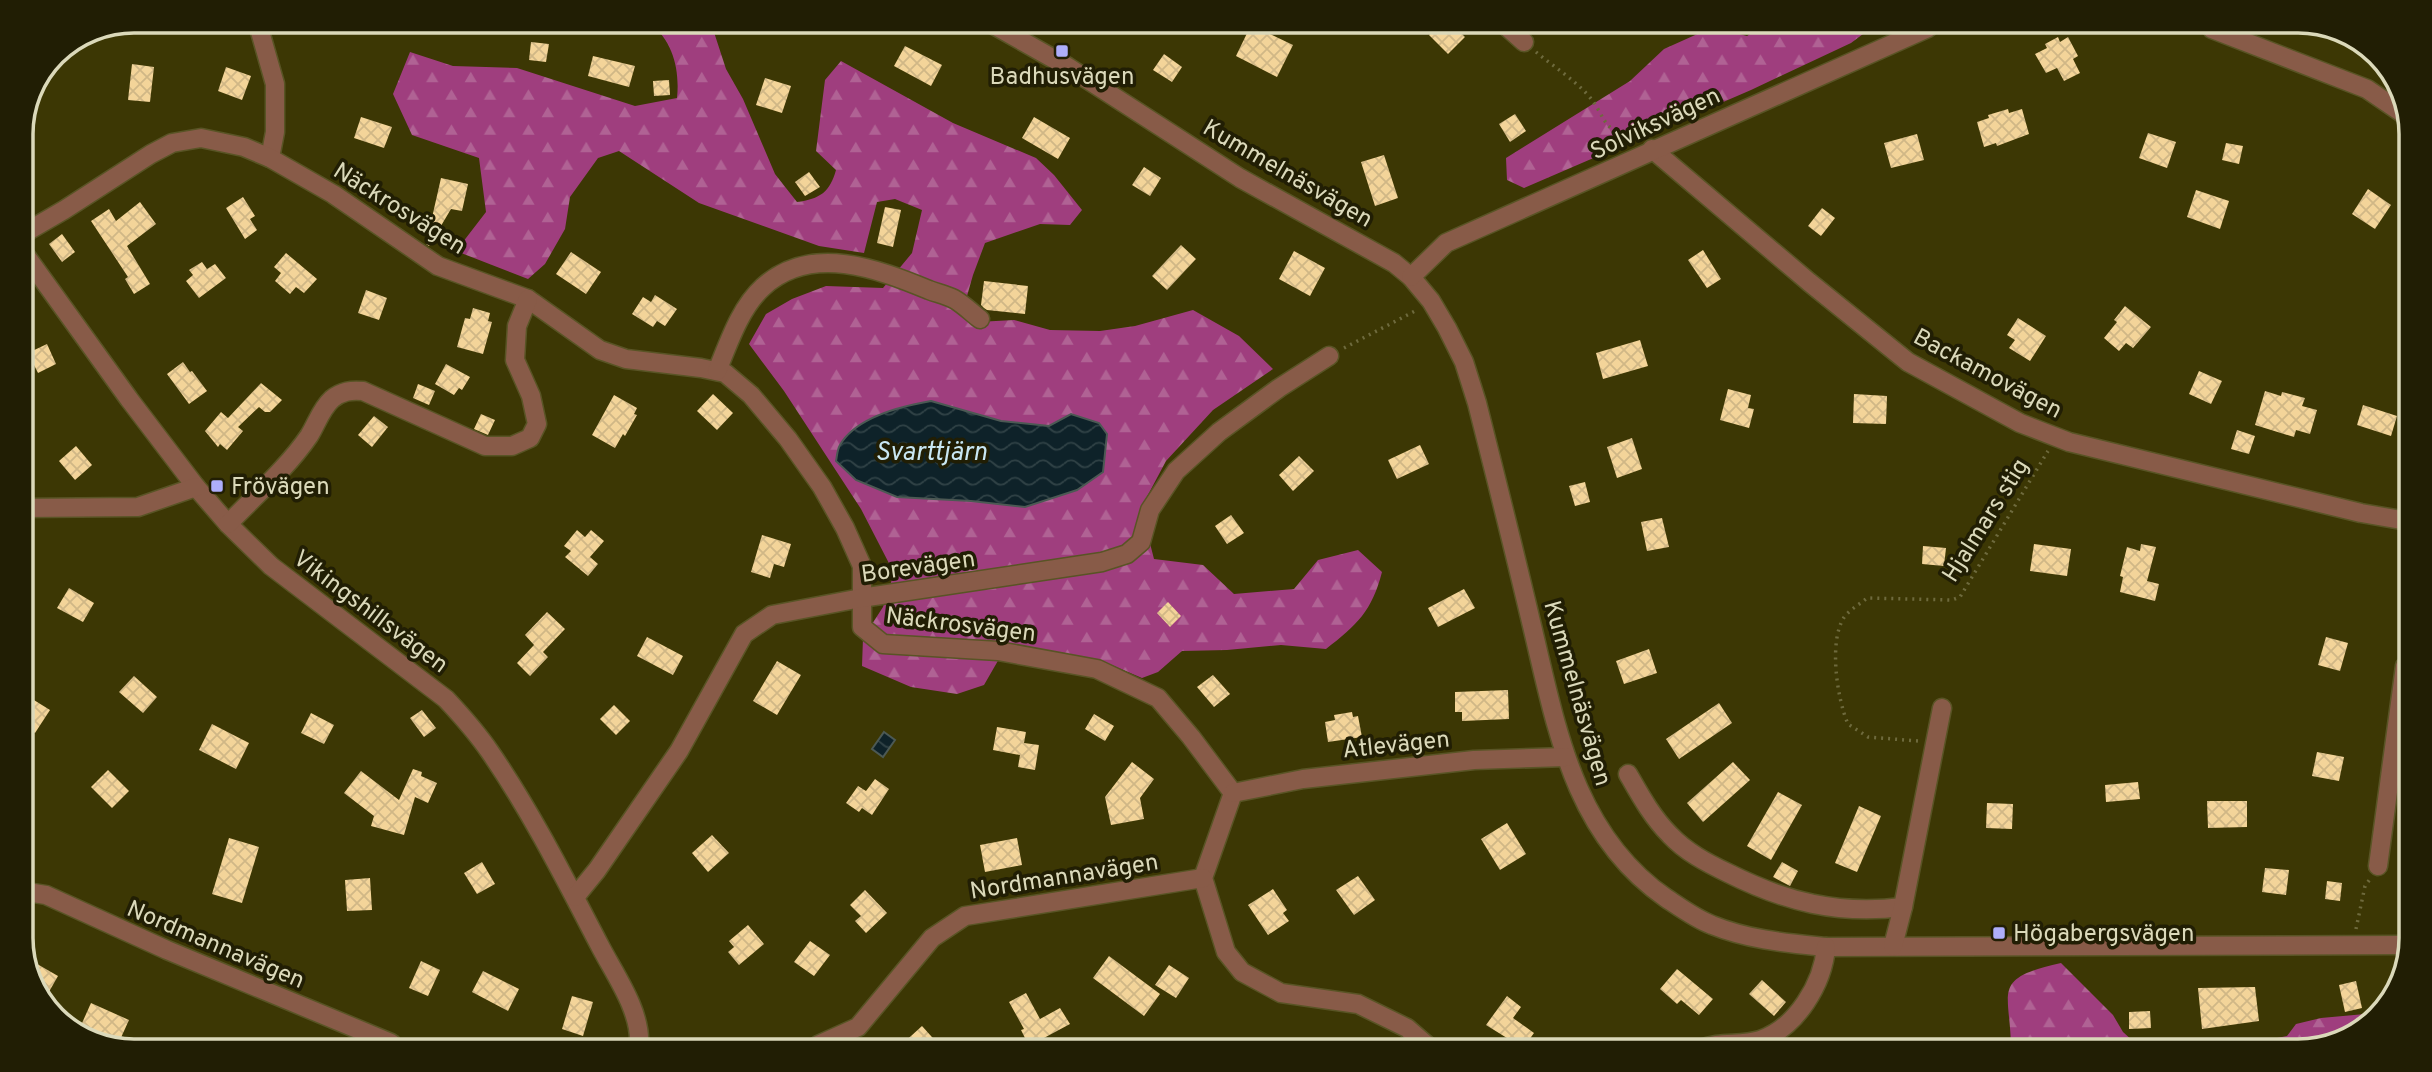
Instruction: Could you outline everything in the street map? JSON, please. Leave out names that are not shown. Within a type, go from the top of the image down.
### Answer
[{"type":"street","points":[[260,33],[275,84],[275,132],[270,158]]},
{"type":"street","name":"Kummelnäsvägen","points":[[1008,33],[1068,67],[1240,178],[1372,249],[1410,276],[1431,301],[1464,362],[1474,392],[1566,757],[1597,828],[1624,861],[1656,891],[1711,925],[1771,942],[1826,947],[2398,945]]},
{"type":"street","points":[[1514,33],[1524,42]]},
{"type":"street","name":"Solviksvägen","points":[[1410,276],[1446,243],[1917,33]]},
{"type":"street","points":[[2223,33],[2367,89],[2395,109]]},
{"type":"street","name":"Näckrosvägen","points":[[33,227],[151,153],[172,143],[201,138],[244,147],[270,158],[333,194],[438,266],[528,299],[600,350],[626,359],[725,373],[751,395],[788,439],[822,487],[845,528],[862,566],[862,628],[883,644],[998,651],[1097,669],[1158,698],[1233,793]]},
{"type":"street","name":"Backamovägen","points":[[1652,149],[1908,362],[2020,423],[2057,437],[2348,510],[2399,520]]},
{"type":"street","points":[[717,370],[743,313],[762,287],[797,268],[825,262],[858,265],[886,272],[954,299],[979,319]]},
{"type":"street","name":"Vikingshillsvägen","points":[[33,265],[196,486],[228,524],[271,566],[446,699],[489,751],[575,897],[624,991],[633,1014],[638,1039]]},
{"type":"street","points":[[228,524],[310,435],[324,408],[333,398],[348,390],[363,391],[485,446],[512,446],[530,438],[537,424],[531,396],[515,360],[517,326],[528,299]]},
{"type":"street","name":"Borevägen","points":[[575,897],[597,870],[679,751],[744,634],[772,615],[861,598],[1102,562],[1127,554],[1141,542],[1150,510],[1176,471],[1239,417],[1328,356]]},
{"type":"street","points":[[33,508],[138,507],[196,486]]},
{"type":"street","points":[[1893,946],[1942,708]]},
{"type":"street","points":[[2378,866],[2399,710]]},
{"type":"street","name":"Atlevägen","points":[[1233,793],[1303,779],[1474,760],[1566,757]]},
{"type":"street","name":"Kummelnäsvägen","points":[[1628,774],[1648,810],[1670,836],[1688,851],[1739,879],[1808,905],[1843,910],[1903,907]]},
{"type":"street","points":[[1233,793],[1203,878],[1226,952],[1242,972],[1281,993],[1358,1004],[1407,1028],[1420,1039]]},
{"type":"street","name":"Nordmannavägen","points":[[831,1039],[858,1027],[932,938],[965,916],[1203,878]]},
{"type":"street","name":"Nordmannavägen","points":[[33,893],[46,895],[167,950],[379,1039]]},
{"type":"street","points":[[1760,1039],[1782,1030],[1808,1000],[1825,961],[1826,947]]},
{"type":"path","points":[[1524,42],[1588,95],[1605,124],[1614,132],[1652,149]]},
{"type":"path","points":[[1328,356],[1417,310]]},
{"type":"path","name":"Hjalmars stig","points":[[1935,743],[1868,737],[1848,724],[1837,691],[1837,633],[1846,616],[1867,598],[1952,600],[1960,597],[2057,437]]},
{"type":"path","points":[[2352,945],[2365,886],[2378,866]]},
{"type":"green space","points":[[660,33],[714,33],[726,69],[743,99],[775,174],[797,202],[823,193],[831,184],[836,170],[816,151],[825,80],[841,61],[953,123],[1036,158],[1054,175],[1082,210],[1070,225],[1040,224],[985,243],[967,296],[978,322],[1014,320],[1050,330],[1100,331],[1135,326],[1193,310],[1239,336],[1273,369],[1213,410],[1166,461],[1141,508],[1154,559],[1203,565],[1234,594],[1294,589],[1318,560],[1358,550],[1382,572],[1373,597],[1362,616],[1326,649],[1281,645],[1182,651],[1158,672],[1142,678],[1100,660],[1007,645],[984,685],[957,694],[911,687],[862,666],[863,638],[883,607],[894,573],[861,509],[784,391],[749,344],[766,314],[792,299],[826,286],[883,288],[912,253],[922,210],[895,199],[877,202],[864,253],[819,246],[699,203],[619,151],[598,158],[570,197],[565,229],[545,264],[528,279],[456,251],[486,212],[479,158],[412,135],[393,94],[410,52],[453,66],[517,68],[635,106],[677,98],[676,67]]},
{"type":"green space","points":[[1700,33],[1736,33],[1747,36],[1752,33],[1864,33],[1851,43],[1751,90],[1524,188],[1507,180],[1506,158],[1630,81],[1664,49]]},
{"type":"green space","points":[[2061,963],[2113,1015],[2131,1039],[2010,1039],[2009,990],[2023,975]]},
{"type":"green space","points":[[2364,1014],[2343,1028],[2318,1037],[2272,1039],[2287,1036],[2296,1024],[2321,1018]]},
{"type":"water","name":"Svarttjärn","points":[[931,401],[1001,421],[1049,426],[1071,414],[1099,423],[1107,434],[1103,472],[1077,490],[1025,507],[897,497],[856,480],[836,461],[840,445],[847,435],[868,420],[907,406]]},
{"type":"water","points":[[884,732],[895,740],[883,757],[872,749]]},
{"type":"building","points":[[1247,33],[1268,33],[1293,45],[1277,77],[1236,56]]},
{"type":"building","points":[[1461,33],[1465,37],[1448,54],[1429,35]]},
{"type":"building","points":[[2058,37],[2060,42],[2068,37],[2078,56],[2073,59],[2080,73],[2064,81],[2057,68],[2046,73],[2035,54],[2047,48],[2045,44]]},
{"type":"building","points":[[531,42],[549,44],[546,62],[529,60]]},
{"type":"building","points":[[905,46],[942,65],[931,86],[894,66]]},
{"type":"building","points":[[1164,54],[1182,67],[1172,82],[1153,70]]},
{"type":"building","points":[[593,56],[635,66],[629,87],[588,76]]},
{"type":"building","points":[[132,64],[154,67],[150,102],[128,100]]},
{"type":"building","points":[[226,67],[251,76],[242,100],[218,91]]},
{"type":"building","points":[[765,78],[791,86],[782,113],[756,105]]},
{"type":"building","points":[[669,80],[670,95],[654,96],[653,81]]},
{"type":"building","points":[[2008,109],[2009,113],[2022,109],[2029,134],[1997,146],[1996,143],[1984,147],[1977,122],[1989,118],[1988,115]]},
{"type":"building","points":[[1515,114],[1526,131],[1510,142],[1499,124]]},
{"type":"building","points":[[361,117],[392,127],[384,148],[354,138]]},
{"type":"building","points":[[1034,117],[1070,138],[1058,159],[1022,138]]},
{"type":"building","points":[[2148,133],[2176,142],[2167,168],[2139,158]]},
{"type":"building","points":[[1917,134],[1924,160],[1891,168],[1884,143]]},
{"type":"building","points":[[2226,143],[2243,146],[2239,164],[2222,160]]},
{"type":"building","points":[[1384,155],[1398,198],[1375,206],[1361,162]]},
{"type":"building","points":[[1144,167],[1161,178],[1150,196],[1132,185]]},
{"type":"building","points":[[809,172],[820,187],[805,196],[795,182]]},
{"type":"building","points":[[441,178],[468,184],[462,211],[451,209],[429,246],[426,244]]},
{"type":"building","points":[[2368,189],[2391,205],[2375,229],[2352,214]]},
{"type":"building","points":[[2196,190],[2229,201],[2220,229],[2187,217]]},
{"type":"building","points":[[243,197],[255,216],[250,219],[257,230],[245,239],[226,208]]},
{"type":"building","points":[[140,202],[156,224],[127,246],[150,284],[134,294],[125,279],[128,277],[91,221],[109,209],[116,221]]},
{"type":"building","points":[[885,207],[901,210],[893,247],[877,243]]},
{"type":"building","points":[[1822,208],[1835,218],[1821,236],[1808,226]]},
{"type":"building","points":[[62,234],[75,252],[62,262],[49,244]]},
{"type":"building","points":[[1181,245],[1196,259],[1167,290],[1152,276]]},
{"type":"building","points":[[1703,250],[1721,279],[1707,288],[1688,260]]},
{"type":"building","points":[[1294,251],[1325,268],[1310,296],[1279,279]]},
{"type":"building","points":[[571,252],[601,272],[586,294],[556,274]]},
{"type":"building","points":[[286,253],[317,279],[304,293],[296,287],[290,294],[275,281],[281,273],[274,267]]},
{"type":"building","points":[[202,262],[207,269],[215,264],[226,278],[199,298],[186,281],[193,275],[189,270]]},
{"type":"building","points":[[984,281],[1028,286],[1025,314],[984,308],[981,305]]},
{"type":"building","points":[[366,290],[387,298],[379,320],[358,313]]},
{"type":"building","points":[[655,295],[677,309],[665,326],[657,321],[653,327],[632,314],[643,297],[651,302]]},
{"type":"building","points":[[2125,306],[2151,327],[2133,348],[2126,343],[2119,351],[2104,338]]},
{"type":"building","points":[[473,308],[490,313],[488,321],[492,322],[483,354],[457,347],[465,318],[470,319]]},
{"type":"building","points":[[2018,318],[2046,336],[2030,361],[2009,348],[2015,340],[2007,335]]},
{"type":"building","points":[[1640,340],[1648,366],[1603,379],[1596,353]]},
{"type":"building","points":[[47,344],[56,364],[38,373],[33,363],[33,351]]},
{"type":"building","points":[[183,362],[207,391],[189,404],[167,374]]},
{"type":"building","points":[[446,364],[470,377],[462,390],[459,388],[454,395],[435,384]]},
{"type":"building","points":[[2199,371],[2222,381],[2211,404],[2189,394]]},
{"type":"building","points":[[261,383],[282,400],[270,412],[259,407],[238,427],[243,431],[227,450],[220,444],[218,447],[205,431],[221,412],[228,418]]},
{"type":"building","points":[[418,384],[435,391],[429,405],[413,398]]},
{"type":"building","points":[[1728,389],[1751,395],[1748,408],[1754,409],[1749,428],[1720,420]]},
{"type":"building","points":[[2265,391],[2281,396],[2282,392],[2305,398],[2302,406],[2317,410],[2310,434],[2296,430],[2294,437],[2255,425]]},
{"type":"building","points":[[713,394],[733,413],[717,430],[697,411]]},
{"type":"building","points":[[1854,394],[1887,396],[1886,424],[1853,423]]},
{"type":"building","points":[[614,395],[637,408],[634,414],[637,415],[615,448],[592,435]]},
{"type":"building","points":[[2363,405],[2397,416],[2391,436],[2357,425]]},
{"type":"building","points":[[481,414],[495,420],[488,435],[474,429]]},
{"type":"building","points":[[374,416],[388,427],[372,447],[358,435]]},
{"type":"building","points":[[2237,430],[2255,436],[2249,454],[2231,449]]},
{"type":"building","points":[[1632,438],[1642,469],[1617,478],[1607,447]]},
{"type":"building","points":[[1420,445],[1429,464],[1397,479],[1388,460]]},
{"type":"building","points":[[76,446],[92,465],[75,480],[59,461]]},
{"type":"building","points":[[1299,456],[1314,471],[1293,491],[1279,475]]},
{"type":"building","points":[[1585,482],[1590,502],[1575,506],[1569,486]]},
{"type":"building","points":[[1231,515],[1244,533],[1227,544],[1215,526]]},
{"type":"building","points":[[1662,518],[1669,547],[1647,551],[1641,522]]},
{"type":"building","points":[[577,530],[585,537],[591,530],[604,541],[590,557],[598,564],[588,576],[565,557],[571,551],[564,546]]},
{"type":"building","points":[[762,535],[791,544],[784,567],[774,564],[770,578],[751,572]]},
{"type":"building","points":[[2034,544],[2071,549],[2067,576],[2030,571]]},
{"type":"building","points":[[2141,544],[2156,547],[2147,581],[2159,584],[2155,601],[2120,592],[2123,577],[2120,576],[2127,547],[2140,551]]},
{"type":"building","points":[[1923,546],[1946,548],[1944,566],[1922,564]]},
{"type":"building","points":[[69,588],[94,603],[83,622],[57,608]]},
{"type":"building","points":[[1464,589],[1475,608],[1438,627],[1428,608]]},
{"type":"building","points":[[1168,602],[1181,616],[1170,627],[1157,613]]},
{"type":"building","points":[[547,612],[565,629],[543,652],[548,657],[530,676],[517,663],[534,645],[525,635]]},
{"type":"building","points":[[647,637],[683,656],[673,675],[637,656]]},
{"type":"building","points":[[2326,637],[2348,643],[2340,671],[2318,665]]},
{"type":"building","points":[[1649,649],[1657,673],[1624,684],[1616,661]]},
{"type":"building","points":[[777,661],[801,675],[777,715],[753,701]]},
{"type":"building","points":[[1213,675],[1230,694],[1214,707],[1197,687]]},
{"type":"building","points":[[134,676],[157,697],[143,713],[119,692]]},
{"type":"building","points":[[1508,690],[1509,719],[1462,721],[1462,712],[1455,712],[1455,692]]},
{"type":"building","points":[[33,699],[50,710],[35,733],[33,732]]},
{"type":"building","points":[[1719,703],[1732,723],[1679,759],[1666,739]]},
{"type":"building","points":[[614,705],[630,721],[616,735],[600,719]]},
{"type":"building","points":[[422,710],[436,728],[424,737],[410,718]]},
{"type":"building","points":[[1352,712],[1353,717],[1358,716],[1362,737],[1328,742],[1325,722],[1335,720],[1334,715]]},
{"type":"building","points":[[311,713],[334,725],[324,744],[301,733]]},
{"type":"building","points":[[1094,714],[1114,726],[1105,741],[1085,729]]},
{"type":"building","points":[[212,724],[249,743],[236,769],[199,750]]},
{"type":"building","points":[[997,727],[1026,732],[1024,743],[1039,745],[1035,770],[1018,767],[1020,755],[993,750]]},
{"type":"building","points":[[2317,752],[2344,757],[2339,781],[2312,776]]},
{"type":"building","points":[[1132,762],[1154,779],[1140,798],[1144,819],[1111,825],[1105,797]]},
{"type":"building","points":[[1733,762],[1750,780],[1703,822],[1687,803]]},
{"type":"building","points":[[413,769],[437,783],[428,803],[415,797],[404,835],[371,826],[374,816],[344,793],[361,771],[399,800]]},
{"type":"building","points":[[108,770],[129,791],[112,808],[91,787]]},
{"type":"building","points":[[875,779],[889,789],[872,815],[862,808],[859,812],[846,803],[858,786],[866,791]]},
{"type":"building","points":[[2138,782],[2140,799],[2106,802],[2105,785]]},
{"type":"building","points":[[1778,792],[1802,805],[1771,860],[1747,846]]},
{"type":"building","points":[[2207,801],[2247,801],[2247,827],[2208,828]]},
{"type":"building","points":[[1987,803],[2013,804],[2012,829],[1986,828]]},
{"type":"building","points":[[1859,806],[1881,816],[1857,872],[1835,863]]},
{"type":"building","points":[[1507,823],[1526,854],[1500,870],[1481,839]]},
{"type":"building","points":[[712,835],[729,853],[708,872],[692,853]]},
{"type":"building","points":[[229,838],[259,847],[242,903],[212,894]]},
{"type":"building","points":[[1017,838],[1022,865],[985,872],[980,845]]},
{"type":"building","points":[[482,862],[495,884],[477,894],[464,873]]},
{"type":"building","points":[[1782,862],[1798,871],[1790,886],[1773,877]]},
{"type":"building","points":[[2265,868],[2289,870],[2286,895],[2262,892]]},
{"type":"building","points":[[1358,876],[1375,900],[1354,915],[1336,890]]},
{"type":"building","points":[[370,878],[372,910],[347,911],[345,880]]},
{"type":"building","points":[[2327,881],[2342,883],[2340,901],[2325,899]]},
{"type":"building","points":[[1273,889],[1287,910],[1283,913],[1289,921],[1268,935],[1248,905]]},
{"type":"building","points":[[865,890],[887,913],[866,933],[855,921],[861,916],[850,905]]},
{"type":"building","points":[[748,925],[764,944],[739,965],[728,952],[734,947],[729,941]]},
{"type":"building","points":[[810,941],[830,955],[814,976],[794,962]]},
{"type":"building","points":[[1109,956],[1160,994],[1144,1016],[1093,978]]},
{"type":"building","points":[[421,961],[440,970],[428,996],[409,988]]},
{"type":"building","points":[[37,964],[58,976],[49,992]]},
{"type":"building","points":[[1169,965],[1189,978],[1176,998],[1155,985]]},
{"type":"building","points":[[1677,969],[1713,999],[1699,1015],[1681,1000],[1677,1004],[1660,989]]},
{"type":"building","points":[[483,971],[519,989],[508,1011],[472,992]]},
{"type":"building","points":[[1762,980],[1786,1002],[1774,1016],[1749,994]]},
{"type":"building","points":[[2356,981],[2362,1008],[2345,1012],[2339,985]]},
{"type":"building","points":[[2255,987],[2259,1021],[2202,1029],[2198,988]]},
{"type":"building","points":[[1026,993],[1040,1019],[1060,1008],[1070,1024],[1042,1039],[1026,1039],[1021,1030],[1024,1029],[1009,1002]]},
{"type":"building","points":[[572,996],[593,1002],[583,1036],[562,1029]]},
{"type":"building","points":[[1507,996],[1521,1007],[1513,1018],[1534,1033],[1530,1039],[1509,1039],[1486,1025]]},
{"type":"building","points":[[91,1003],[129,1020],[121,1038],[95,1031],[82,1023]]},
{"type":"building","points":[[2150,1011],[2151,1028],[2129,1029],[2129,1012]]},
{"type":"building","points":[[922,1026],[934,1039],[908,1039]]},
{"type":"place","name":"Badhusvägen","points":[[1062,51]]},
{"type":"place","name":"Frövägen","points":[[217,486]]},
{"type":"place","name":"Högabergsvägen","points":[[1999,933]]}]
